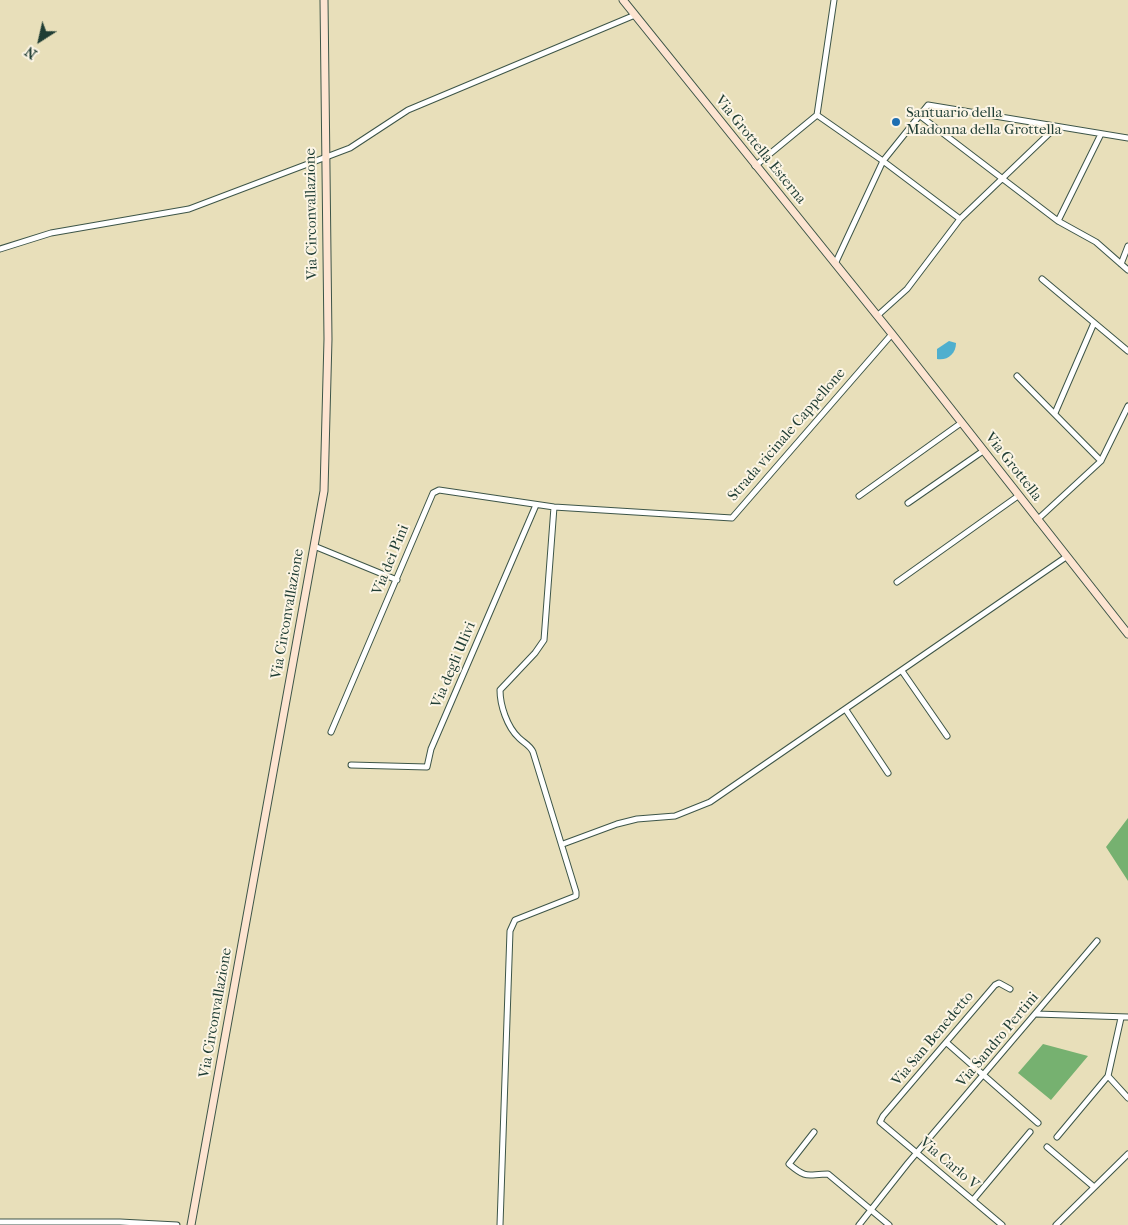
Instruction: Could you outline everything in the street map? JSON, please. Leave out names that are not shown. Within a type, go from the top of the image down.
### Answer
[{"type":"main road","name":"Via Circonvallazione","points":[[190,1225],[324,491],[326,419],[324,0]]},
{"type":"main road","name":"Via Grottella Esterna","points":[[623,0],[877,316]]},
{"type":"main road","name":"Via Grottella","points":[[877,316],[1128,634]]},
{"type":"street","points":[[755,166],[817,115],[834,0]]},
{"type":"street","points":[[0,248],[51,233],[190,210],[350,148],[408,110],[635,15]]},
{"type":"street","points":[[835,264],[884,161],[928,105],[1128,138]]},
{"type":"street","points":[[817,115],[884,161],[960,219]]},
{"type":"street","points":[[919,115],[1058,221],[1096,242],[1128,270]]},
{"type":"street","points":[[877,316],[907,289],[960,219],[1056,127]]},
{"type":"street","points":[[1058,221],[1101,134]]},
{"type":"street","points":[[1121,264],[1128,246]]},
{"type":"street","points":[[1042,279],[1128,351]]},
{"type":"street","points":[[1055,413],[1094,323]]},
{"type":"street","name":"Strada vicinale Cappellone","points":[[536,505],[732,518],[892,334]]},
{"type":"street","points":[[1017,376],[1102,461]]},
{"type":"street","points":[[1037,520],[1102,461],[1128,406]]},
{"type":"street","points":[[859,496],[961,423]]},
{"type":"street","points":[[908,503],[983,451]]},
{"type":"street","name":"Via dei Pini","points":[[331,732],[433,493],[439,490],[536,505]]},
{"type":"street","points":[[897,582],[1018,496]]},
{"type":"street","name":"Via degli Ulivi","points":[[351,765],[427,766],[431,749],[536,505]]},
{"type":"street","points":[[500,1225],[510,931],[515,920],[576,896],[563,844],[533,752],[531,747],[513,732],[500,697],[500,690],[535,653],[544,640],[554,507]]},
{"type":"street","points":[[314,546],[397,580]]},
{"type":"street","points":[[563,844],[617,824],[637,819],[675,816],[710,802],[1066,557]]},
{"type":"street","points":[[902,671],[947,736]]},
{"type":"street","points":[[846,710],[888,773]]},
{"type":"street","name":"Via Sandro Pertini","points":[[859,1225],[916,1154],[1097,941]]},
{"type":"street","name":"Via San Benedetto","points":[[880,1122],[883,1116],[995,985],[999,983],[1010,989]]},
{"type":"street","points":[[1036,1014],[1128,1017]]},
{"type":"street","points":[[1057,1137],[1108,1076],[1121,1018]]},
{"type":"street","points":[[947,1043],[985,1074],[1038,1123]]},
{"type":"street","points":[[1108,1076],[1128,1098]]},
{"type":"street","name":"Via Carlo V","points":[[880,1122],[1002,1225]]},
{"type":"street","points":[[814,1132],[789,1164],[798,1172],[811,1177],[828,1174],[889,1225]]},
{"type":"street","points":[[973,1200],[1030,1132]]},
{"type":"street","points":[[1047,1147],[1094,1188]]},
{"type":"street","points":[[1056,1225],[1128,1154]]},
{"type":"street","points":[[0,1222],[120,1222],[177,1225]]},
{"type":"green space","points":[[1128,818],[1128,881],[1106,847]]},
{"type":"green space","points":[[1043,1044],[1088,1056],[1051,1100],[1018,1073]]},
{"type":"water","points":[[949,341],[956,343],[953,353],[947,358],[937,359],[937,349]]},
{"type":"place","name":"Santuario della Madonna della Grottella","points":[[896,122]]}]
